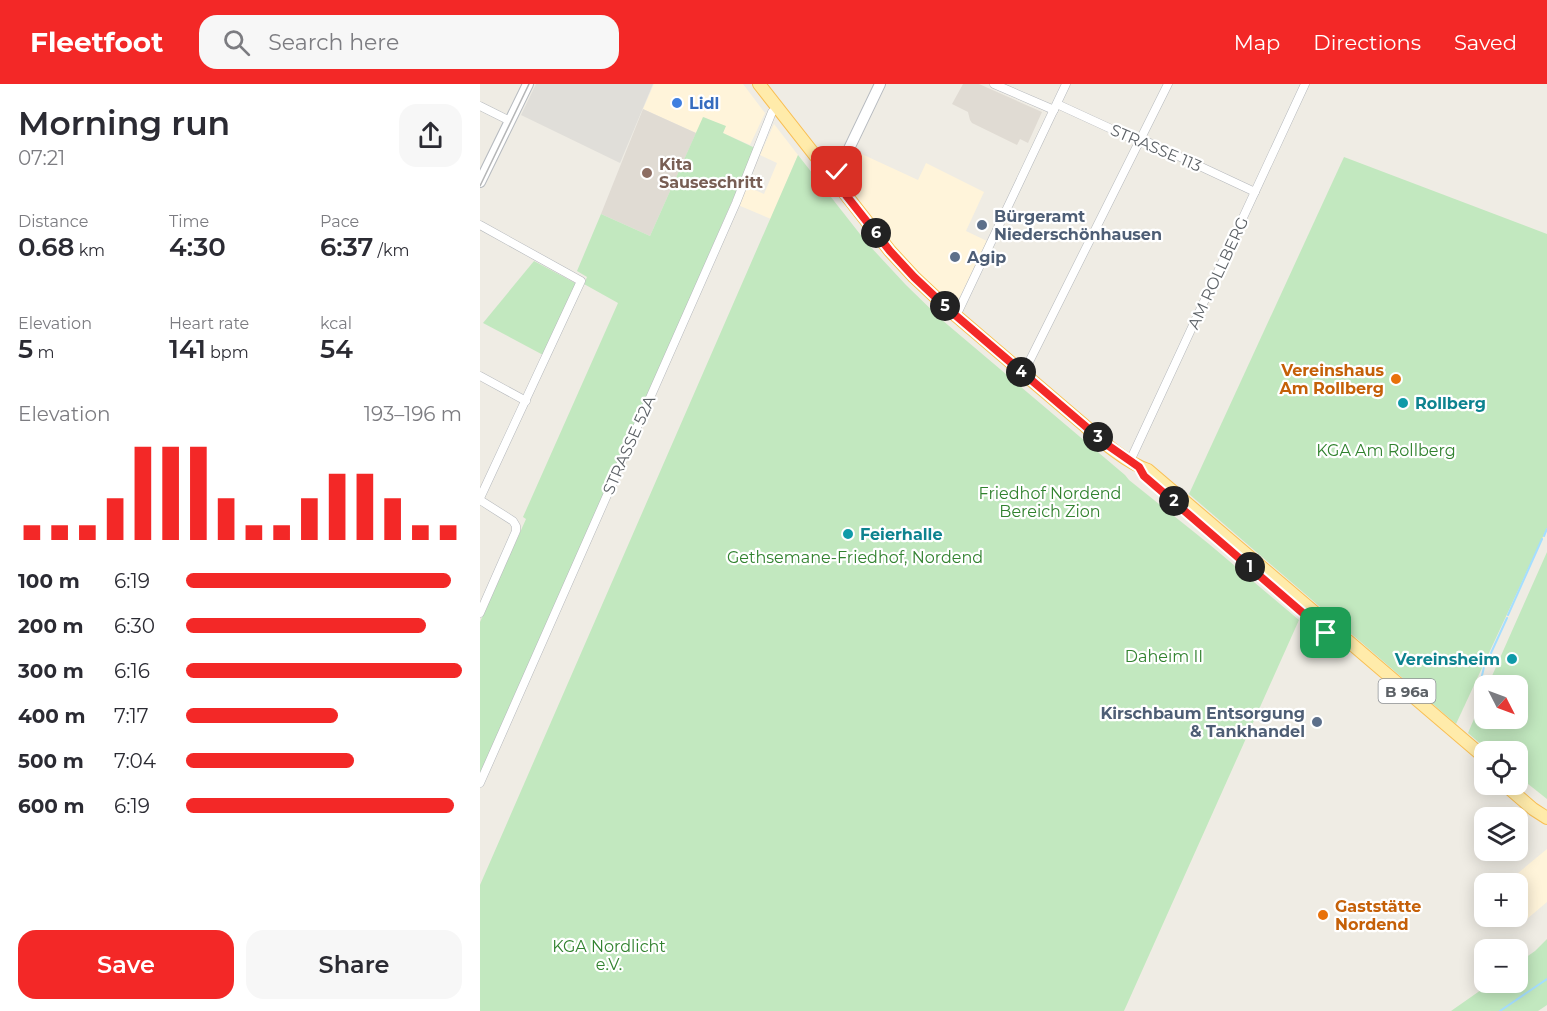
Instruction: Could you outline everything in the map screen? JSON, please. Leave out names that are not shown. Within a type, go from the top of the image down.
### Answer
[{"type":"main road","name":"B 96a","points":[[765,86],[778,108],[834,180],[897,260],[919,282],[1106,444],[1148,470],[1474,757]]},
{"type":"main road","name":"B 96a","points":[[1456,739],[1474,751]]},
{"type":"main road","points":[[1528,794],[1547,809]]},
{"type":"main road","points":[[1517,795],[1547,818]]},
{"type":"street","points":[[480,182],[528,84]]},
{"type":"street","points":[[834,180],[880,84]]},
{"type":"street","name":"STRASSE 113","points":[[994,84],[1131,138],[1148,142],[1255,192]]},
{"type":"street","points":[[956,316],[1066,84]]},
{"type":"street","points":[[1023,374],[1168,84]]},
{"type":"street","name":"AM ROLLBERG","points":[[1135,464],[1305,84]]},
{"type":"street","points":[[480,105],[510,122]]},
{"type":"street","name":"STRASSE 52A","points":[[480,783],[736,203],[772,112],[778,108]]},
{"type":"street","points":[[480,225],[581,281],[480,499],[513,521],[516,526],[516,531],[480,613]]},
{"type":"street","points":[[480,376],[526,401]]},
{"type":"shaded area","points":[[536,84],[653,84],[620,163],[521,115]]},
{"type":"shaded area","points":[[654,84],[743,84],[765,113],[750,145],[723,133],[725,127],[704,117],[696,133],[643,109]]},
{"type":"shaded area","points":[[963,84],[979,84],[1042,112],[1028,143],[1020,139],[1017,145],[972,123],[968,112],[952,104]]},
{"type":"shaded area","name":"Kita Sauseschritt","points":[[643,109],[696,133],[650,236],[601,214]]},
{"type":"shaded area","points":[[774,124],[798,155],[771,219],[738,205],[746,186],[764,194],[777,163],[760,155]]},
{"type":"shaded area","points":[[853,150],[918,180],[926,163],[984,192],[966,231],[987,241],[956,305],[951,305],[905,260],[840,179]]},
{"type":"shaded area","points":[[1547,849],[1547,902],[1528,918],[1528,873],[1518,873]]},
{"type":"green space","points":[[703,117],[726,126],[723,133],[755,148],[480,783],[480,622],[526,519],[523,517],[618,303],[584,284],[587,277],[577,271],[601,214],[650,236]]},
{"type":"green space","name":"Gethsemane-Friedhof, Nordend","points":[[798,155],[867,243],[942,320],[1129,480],[1299,620],[1124,1011],[480,1011],[480,885]]},
{"type":"green space","name":"KGA Am Rollberg","points":[[1344,157],[1547,234],[1547,528],[1479,675],[1474,675],[1474,685],[1456,724],[1189,494]]},
{"type":"green space","points":[[534,261],[577,284],[545,356],[483,323]]},
{"type":"green space","points":[[1547,552],[1547,799],[1528,784],[1528,741],[1477,741],[1468,733],[1474,719],[1474,729],[1528,729],[1528,675],[1492,675]]},
{"type":"green space","points":[[1547,939],[1547,1005],[1538,1011],[1451,1011],[1477,993],[1528,993],[1528,956]]},
{"type":"waterway","points":[[1544,536],[1547,529]]},
{"type":"waterway","points":[[1508,615],[1542,539]]},
{"type":"waterway","points":[[1491,653],[1507,618]]},
{"type":"waterway","points":[[1482,675],[1488,657]]},
{"type":"waterway","points":[[1500,1011],[1547,979]]},
{"type":"tram line","points":[[480,186],[529,84]]},
{"type":"place","name":"Lidl","points":[[677,103]]},
{"type":"place","name":"Kita Sauseschritt","points":[[647,173]]},
{"type":"place","name":"Bürgeramt Niederschönhausen","points":[[982,225]]},
{"type":"place","name":"Agip","points":[[955,257]]},
{"type":"place","name":"Vereinshaus Am Rollberg","points":[[1396,379]]},
{"type":"place","name":"Rollberg","points":[[1403,403]]},
{"type":"place","name":"Feierhalle","points":[[848,534]]},
{"type":"place","name":"Vereinsheim","points":[[1512,659]]},
{"type":"place","name":"Kirschbaum Entsorgung & Tankhandel","points":[[1317,722]]},
{"type":"place","name":"Gaststätte Nordend","points":[[1323,915]]},
{"type":"route","points":[[837,172],[834,180],[890,251],[914,277],[1024,375],[1106,444],[1139,467],[1144,476],[1326,633]]},
{"type":"park label","name":"Friedhof Nordend Bereich Zion","points":[[1050,502]]},
{"type":"park label","name":"Daheim II","points":[[1164,656]]},
{"type":"park label","name":"KGA Nordlicht e.V.","points":[[609,955]]}]
